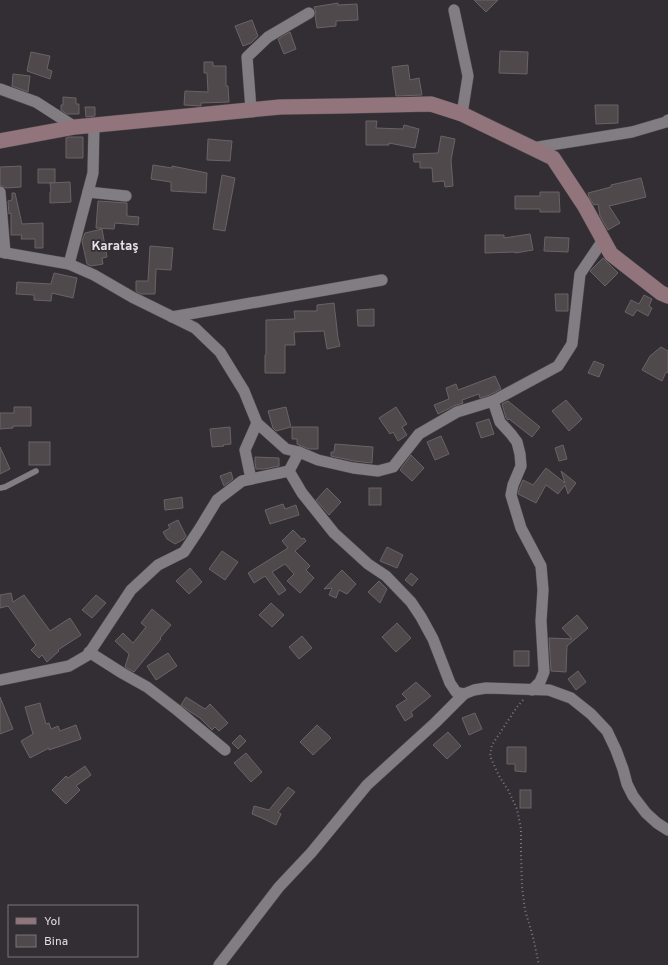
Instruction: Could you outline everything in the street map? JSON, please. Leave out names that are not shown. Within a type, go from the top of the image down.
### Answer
[{"type":"street","points":[[454,10],[468,76],[462,114]]},
{"type":"street","points":[[251,109],[247,57],[268,37],[309,13]]},
{"type":"street","points":[[0,89],[36,102],[76,127]]},
{"type":"street","points":[[0,141],[76,127],[251,109],[431,104],[462,114],[554,158],[584,205],[611,254],[661,293],[668,296]]},
{"type":"street","points":[[532,148],[632,132],[666,122],[668,120]]},
{"type":"street","points":[[69,264],[93,172],[94,125]]},
{"type":"street","points":[[0,192],[3,252],[69,264],[94,275],[132,297],[194,328],[220,352],[244,391],[257,423],[286,449],[299,452],[318,460],[353,468],[378,471],[393,466],[419,434],[457,412],[493,401],[558,366],[572,344],[580,274],[603,240]]},
{"type":"street","points":[[88,192],[126,196]]},
{"type":"street","points":[[172,317],[382,280]]},
{"type":"street","points":[[493,401],[500,422],[517,442],[520,454],[520,466],[510,495],[521,528],[541,566],[543,590],[541,621],[544,672],[540,682],[532,690]]},
{"type":"street","points":[[251,479],[245,450],[257,423]]},
{"type":"street","points":[[289,471],[299,452]]},
{"type":"street","points":[[2,678],[69,666],[88,655],[131,590],[158,565],[184,552],[217,500],[242,481],[289,471]]},
{"type":"street","points":[[289,471],[302,493],[334,533],[368,564],[386,576],[411,602],[433,639],[450,683],[456,692],[464,694]]},
{"type":"street","points":[[90,652],[147,687],[225,750]]},
{"type":"street","points":[[219,965],[279,887],[311,853],[367,785],[435,723],[464,694],[474,690],[486,688],[550,690],[571,698],[607,731],[616,750],[627,784],[633,796],[646,813],[668,830]]},
{"type":"lane","points":[[0,488],[5,487],[36,471]]},
{"type":"path","points":[[532,690],[517,707],[492,745],[490,756],[517,809],[521,830],[522,887],[525,910],[539,965]]},
{"type":"building","points":[[474,0],[498,0],[486,12]]},
{"type":"building","points":[[338,3],[338,5],[357,4],[358,20],[336,21],[336,26],[317,28],[314,7]]},
{"type":"building","points":[[252,20],[258,36],[251,43],[243,46],[235,26]]},
{"type":"building","points":[[290,32],[296,49],[284,54],[278,39]]},
{"type":"building","points":[[500,51],[528,52],[527,74],[499,73]]},
{"type":"building","points":[[31,52],[50,56],[47,69],[52,71],[50,79],[27,71]]},
{"type":"building","points":[[204,62],[213,62],[213,66],[226,66],[226,86],[228,86],[229,102],[201,103],[201,106],[184,105],[185,91],[208,92],[207,73],[204,73]]},
{"type":"building","points":[[408,65],[410,80],[419,78],[422,95],[396,96],[392,67]]},
{"type":"building","points":[[13,74],[30,76],[28,92],[12,86]]},
{"type":"building","points":[[63,97],[76,98],[76,104],[79,104],[79,114],[67,114],[61,110],[61,105],[63,105]]},
{"type":"building","points":[[595,105],[618,105],[618,123],[596,124]]},
{"type":"building","points":[[85,107],[95,107],[95,116],[86,117]]},
{"type":"building","points":[[366,121],[377,121],[376,128],[403,129],[404,125],[419,129],[415,148],[389,143],[389,145],[366,145]]},
{"type":"building","points":[[441,136],[455,139],[451,160],[453,186],[445,187],[444,181],[433,182],[432,168],[420,168],[420,162],[414,162],[413,154],[438,153]]},
{"type":"building","points":[[83,137],[83,158],[66,158],[66,138]]},
{"type":"building","points":[[208,139],[232,141],[230,161],[207,160]]},
{"type":"building","points":[[153,165],[172,168],[172,166],[207,173],[206,193],[171,191],[171,182],[151,179]]},
{"type":"building","points":[[21,166],[21,187],[6,188],[0,185],[0,167]]},
{"type":"building","points":[[38,169],[55,169],[55,183],[38,183]]},
{"type":"building","points":[[222,175],[235,178],[225,231],[213,229]]},
{"type":"building","points":[[641,178],[646,197],[609,206],[620,223],[608,230],[600,216],[598,204],[594,205],[588,193],[611,187],[611,185]]},
{"type":"building","points":[[70,182],[71,202],[50,203],[50,183]]},
{"type":"building","points":[[540,192],[559,192],[560,212],[540,212],[540,209],[515,209],[515,196],[540,196]]},
{"type":"building","points":[[12,193],[15,193],[22,224],[43,223],[43,248],[35,248],[35,239],[21,239],[22,235],[11,235],[11,213],[9,214],[8,201],[12,200]]},
{"type":"building","points":[[98,201],[127,203],[127,216],[139,217],[138,225],[115,223],[114,229],[96,228]]},
{"type":"building","points":[[102,229],[107,257],[102,258],[103,264],[91,266],[87,264],[82,241],[85,233]]},
{"type":"building","points":[[530,234],[533,250],[515,253],[485,253],[485,235],[504,235],[504,238]]},
{"type":"building","points":[[545,237],[569,238],[568,252],[544,251]]},
{"type":"building","points":[[150,246],[173,248],[171,270],[156,269],[155,294],[141,294],[136,291],[136,281],[148,281]]},
{"type":"building","points":[[603,258],[618,273],[605,286],[590,271]]},
{"type":"building","points":[[54,273],[77,278],[73,298],[52,293],[51,301],[34,300],[34,295],[16,294],[17,282],[51,284]]},
{"type":"building","points":[[555,294],[568,294],[568,311],[556,311]]},
{"type":"building","points":[[644,295],[652,299],[649,306],[652,308],[648,316],[637,310],[633,316],[625,312],[631,300],[639,304]]},
{"type":"building","points":[[334,303],[340,346],[327,349],[324,331],[294,332],[295,345],[285,345],[285,373],[265,373],[266,320],[295,319],[294,311],[317,311],[317,305]]},
{"type":"building","points":[[374,309],[374,326],[358,326],[357,310]]},
{"type":"building","points":[[661,347],[668,351],[668,373],[666,372],[662,381],[642,370],[650,356]]},
{"type":"building","points":[[594,361],[604,365],[599,377],[588,373]]},
{"type":"building","points":[[495,376],[501,389],[480,398],[479,394],[462,400],[463,403],[438,414],[434,405],[449,399],[446,388],[456,384],[458,390]]},
{"type":"building","points":[[566,400],[582,419],[569,431],[552,411]]},
{"type":"building","points":[[508,401],[540,427],[532,437],[506,418],[502,404]]},
{"type":"building","points":[[14,407],[31,407],[31,426],[13,426],[13,428],[0,429],[0,413],[14,413]]},
{"type":"building","points":[[286,407],[291,427],[276,431],[273,428],[268,411]]},
{"type":"building","points":[[396,407],[407,424],[402,427],[407,435],[398,441],[393,432],[390,434],[379,418]]},
{"type":"building","points":[[489,419],[494,434],[481,438],[476,423]]},
{"type":"building","points":[[230,427],[231,444],[212,447],[210,429]]},
{"type":"building","points":[[292,427],[318,427],[318,449],[309,449],[297,444],[297,439],[292,439]]},
{"type":"building","points":[[441,436],[449,454],[435,460],[427,442]]},
{"type":"building","points":[[29,442],[50,442],[50,465],[29,465]]},
{"type":"building","points":[[335,444],[373,447],[372,463],[331,456],[331,452],[334,452]]},
{"type":"building","points":[[563,445],[567,459],[559,461],[555,448]]},
{"type":"building","points":[[0,447],[10,469],[0,474]]},
{"type":"building","points":[[411,455],[424,468],[412,481],[400,470]]},
{"type":"building","points":[[255,457],[279,458],[279,466],[256,469]]},
{"type":"building","points":[[546,468],[565,483],[561,471],[576,483],[568,494],[565,485],[558,494],[546,485],[536,503],[518,494],[523,480],[533,485]]},
{"type":"building","points":[[231,472],[233,479],[224,486],[220,476]]},
{"type":"building","points":[[327,488],[341,502],[329,515],[316,500]]},
{"type":"building","points":[[369,488],[381,488],[381,505],[369,505]]},
{"type":"building","points":[[182,497],[183,508],[165,510],[164,500]]},
{"type":"building","points":[[283,504],[285,509],[296,505],[299,515],[270,524],[265,510]]},
{"type":"building","points":[[178,520],[186,536],[184,539],[175,544],[167,539],[163,532],[170,528],[168,525]]},
{"type":"building","points":[[293,530],[306,541],[295,551],[310,566],[306,570],[314,578],[300,593],[287,581],[294,574],[285,564],[272,572],[286,590],[279,595],[265,576],[254,583],[248,573],[288,548],[282,541]]},
{"type":"building","points":[[387,547],[403,555],[397,568],[380,561]]},
{"type":"building","points":[[222,551],[238,562],[225,580],[209,569]]},
{"type":"building","points":[[190,568],[202,582],[189,594],[176,581]]},
{"type":"building","points":[[342,570],[356,584],[347,594],[339,590],[336,598],[329,595],[332,588],[324,589]]},
{"type":"building","points":[[411,573],[418,579],[412,586],[405,580]]},
{"type":"building","points":[[379,581],[387,589],[380,603],[368,592]]},
{"type":"building","points":[[11,593],[13,602],[24,595],[50,631],[70,618],[81,635],[58,650],[59,651],[47,662],[42,655],[39,658],[31,650],[36,645],[8,606],[0,608],[0,595]]},
{"type":"building","points":[[96,595],[106,603],[92,618],[82,610]]},
{"type":"building","points":[[271,603],[284,615],[272,627],[259,615]]},
{"type":"building","points":[[152,609],[171,625],[134,672],[125,667],[129,654],[115,641],[123,633],[133,643],[146,627],[141,623]]},
{"type":"building","points":[[577,615],[588,628],[567,646],[566,672],[551,671],[549,638],[572,639],[562,628]]},
{"type":"building","points":[[397,623],[411,638],[396,652],[382,637]]},
{"type":"building","points":[[302,636],[312,648],[299,659],[289,647]]},
{"type":"building","points":[[514,651],[529,651],[529,666],[514,666]]},
{"type":"building","points":[[168,653],[177,666],[156,680],[147,666]]},
{"type":"building","points":[[578,671],[586,682],[576,690],[568,679]]},
{"type":"building","points":[[416,682],[431,696],[411,712],[413,716],[405,721],[396,706],[407,699],[402,694]]},
{"type":"building","points":[[0,697],[13,729],[0,734]]},
{"type":"building","points":[[186,697],[205,709],[210,704],[228,723],[219,731],[215,727],[212,730],[200,718],[181,705]]},
{"type":"building","points":[[40,703],[46,724],[49,723],[51,729],[58,726],[60,731],[76,725],[81,739],[49,750],[49,748],[30,758],[21,741],[33,734],[25,707]]},
{"type":"building","points":[[475,713],[482,729],[469,735],[462,718]]},
{"type":"building","points":[[317,725],[331,738],[313,755],[300,742]]},
{"type":"building","points":[[448,732],[461,746],[447,759],[433,745]]},
{"type":"building","points":[[240,735],[246,741],[238,749],[232,743]]},
{"type":"building","points":[[507,747],[526,747],[526,772],[515,771],[515,764],[507,764]]},
{"type":"building","points":[[246,753],[262,772],[251,782],[234,763]]},
{"type":"building","points":[[85,766],[91,775],[76,786],[80,790],[66,804],[52,790],[66,776],[68,778]]},
{"type":"building","points":[[288,787],[295,792],[278,812],[281,814],[276,825],[252,814],[254,806],[269,810]]},
{"type":"building","points":[[520,790],[531,790],[531,808],[520,808]]},
{"type":"district","name":"Karataş","points":[[115,247]]}]
